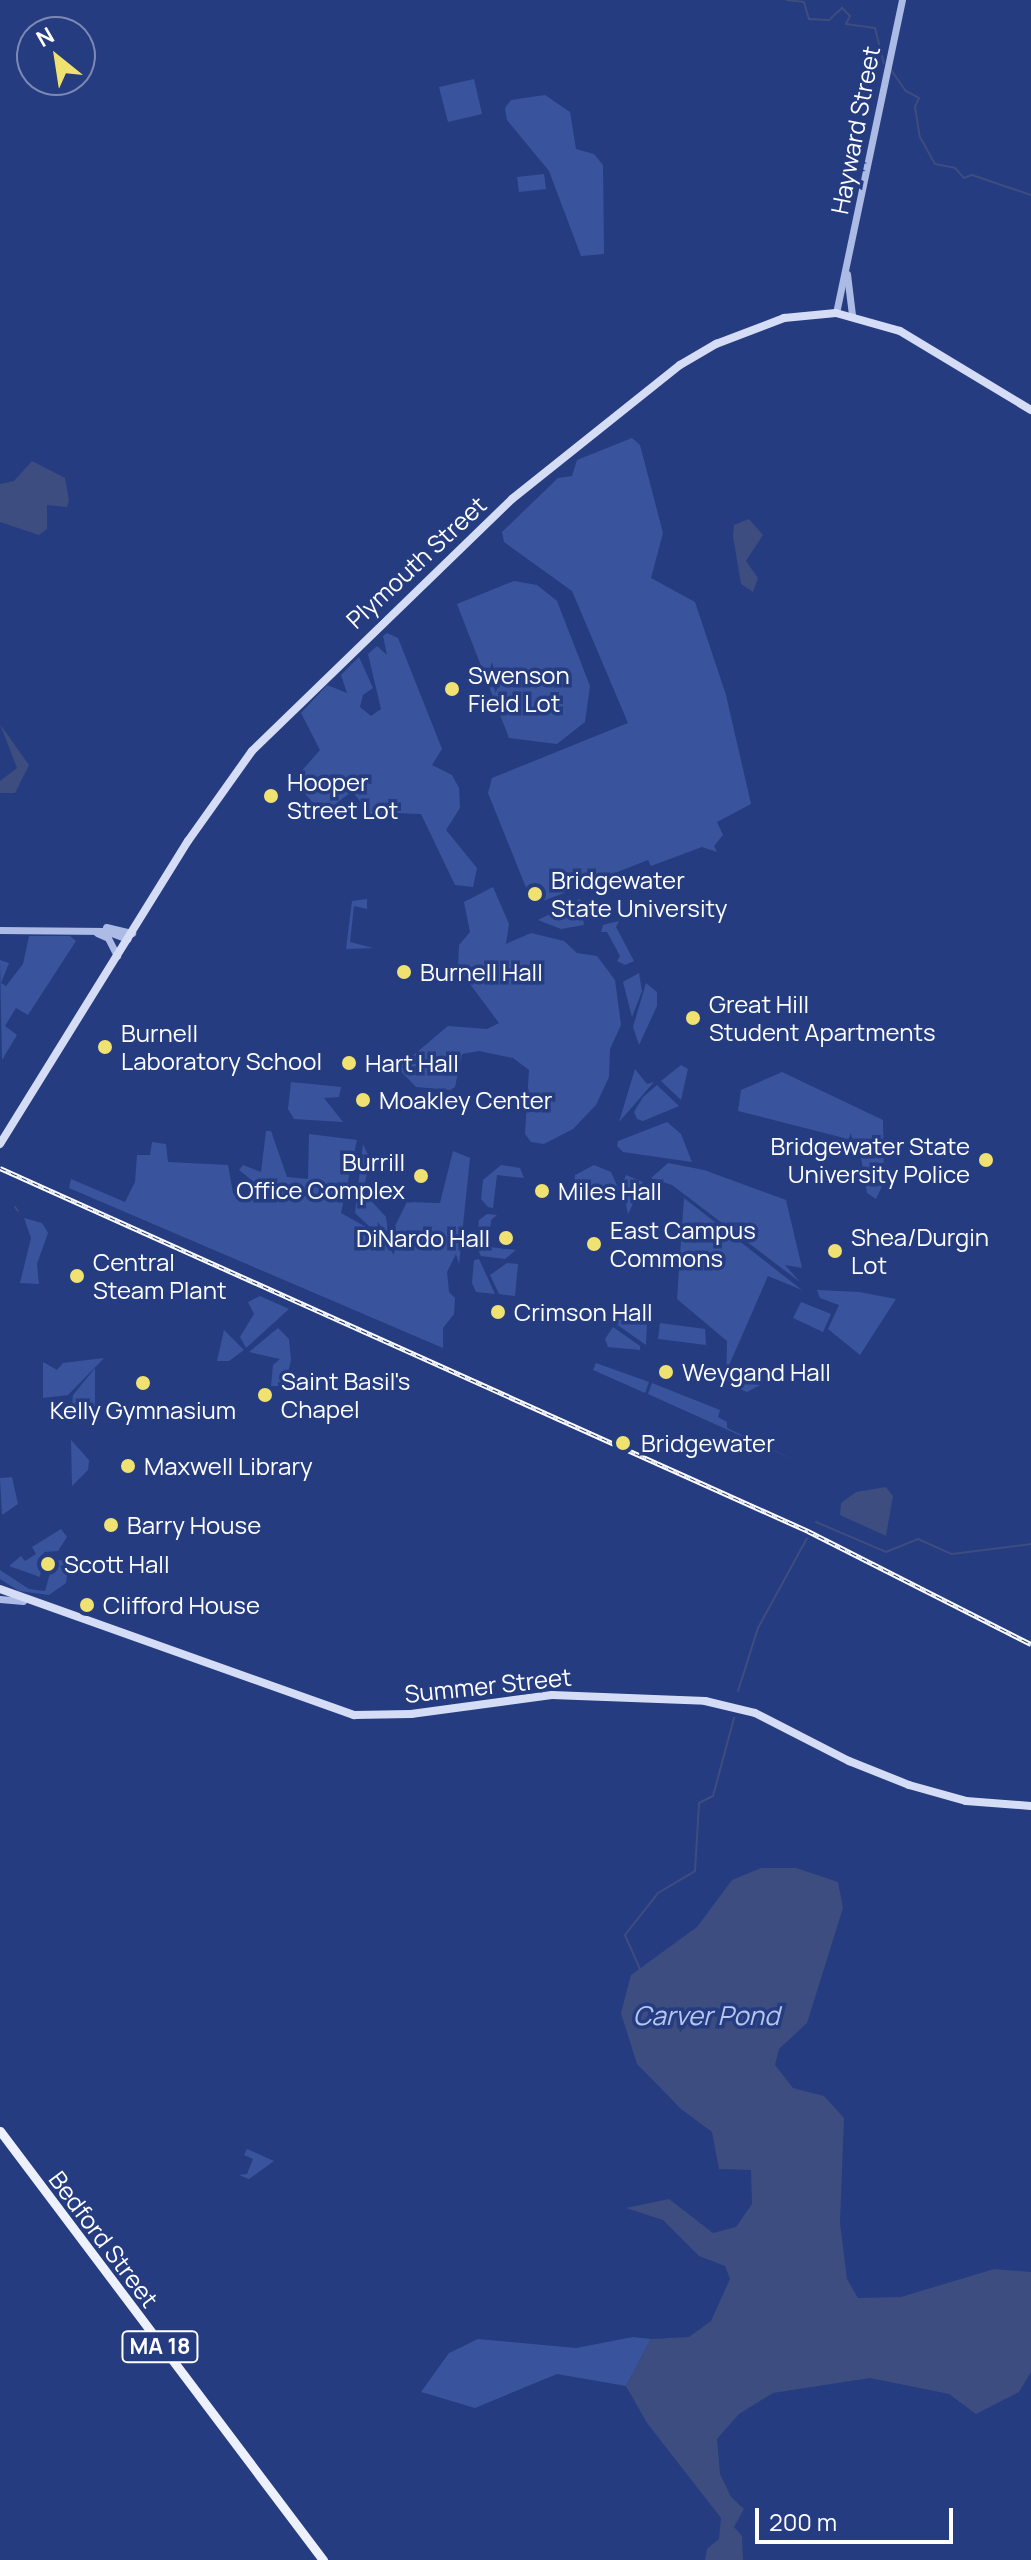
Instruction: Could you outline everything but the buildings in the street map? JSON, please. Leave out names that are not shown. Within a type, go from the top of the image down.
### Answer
[{"type":"main road","name":"Plymouth Street","points":[[0,1144],[216,799],[262,740],[519,492],[696,354],[786,317],[836,313],[852,315],[911,337],[1031,410]]},
{"type":"main road","name":"Summer Street","points":[[0,1589],[23,1601],[354,1715],[411,1714],[552,1695],[705,1701],[755,1713],[859,1766],[909,1785],[966,1801],[1031,1806]]},
{"type":"main road","name":"Bedford Street","points":[[0,2131],[323,2560]]},
{"type":"street","name":"Hayward Street","points":[[836,313],[902,0]]},
{"type":"street","name":"Hayward Street","points":[[847,269],[852,315]]},
{"type":"street","points":[[0,930],[87,930],[130,936]]},
{"type":"street","points":[[87,930],[108,938],[117,956]]},
{"type":"street","points":[[0,1599],[23,1601]]},
{"type":"shaded area","points":[[474,79],[482,114],[448,122],[439,87]]},
{"type":"shaded area","points":[[545,95],[570,112],[576,149],[594,154],[603,165],[604,254],[581,256],[549,171],[507,120],[505,108],[511,100]]},
{"type":"shaded area","points":[[544,174],[546,189],[519,192],[517,177]]},
{"type":"shaded area","points":[[632,438],[640,445],[663,533],[651,578],[695,602],[726,695],[751,804],[717,822],[723,835],[714,846],[717,852],[702,847],[651,866],[648,860],[533,905],[488,793],[492,778],[628,723],[572,591],[504,542],[502,532],[558,478],[572,476],[577,460]]},
{"type":"shaded area","points":[[514,581],[537,585],[557,601],[590,686],[585,722],[557,744],[509,738],[457,604]]},
{"type":"shaded area","points":[[387,633],[398,638],[442,749],[432,765],[452,775],[459,788],[460,808],[446,830],[477,868],[473,887],[455,885],[421,814],[395,813],[376,821],[352,791],[323,814],[298,786],[298,775],[320,750],[301,713],[327,685],[347,693],[341,675],[359,657],[373,688],[363,695],[360,707],[371,716],[381,709],[368,654],[377,646],[387,655],[383,636]]},
{"type":"shaded area","points":[[493,887],[509,924],[506,944],[531,933],[564,941],[577,953],[597,956],[615,980],[621,1025],[610,1049],[609,1077],[596,1105],[573,1129],[544,1144],[531,1142],[525,1134],[529,1070],[513,1058],[479,1051],[462,1054],[455,1087],[450,1090],[416,1087],[398,1068],[448,1026],[487,1029],[499,1023],[458,968],[459,945],[470,932],[464,902]]},
{"type":"shaded area","points":[[367,899],[367,909],[354,906],[350,942],[373,948],[346,949],[352,901]]},
{"type":"shaded area","points":[[580,899],[584,925],[561,929],[538,920]]},
{"type":"shaded area","points":[[619,921],[616,927],[634,961],[625,965],[617,961],[620,956],[607,932],[601,932],[603,925]]},
{"type":"shaded area","points":[[29,936],[70,936],[76,941],[28,1015],[16,1008],[5,1026],[17,1035],[2,1060],[0,960],[9,963],[1,983],[6,986],[23,964]]},
{"type":"shaded area","points":[[639,973],[642,991],[632,1017],[623,982]]},
{"type":"shaded area","points":[[646,983],[657,992],[657,1006],[639,1045],[633,1027]]},
{"type":"shaded area","points":[[681,1065],[688,1069],[681,1100],[661,1081]]},
{"type":"shaded area","points":[[635,1069],[647,1084],[654,1082],[619,1122]]},
{"type":"shaded area","points":[[782,1072],[883,1120],[884,1182],[876,1199],[867,1193],[861,1158],[844,1138],[738,1111],[741,1090]]},
{"type":"shaded area","points":[[291,1082],[341,1087],[339,1097],[324,1098],[343,1122],[294,1119],[288,1109]]},
{"type":"shaded area","points":[[657,1085],[679,1106],[643,1121],[637,1119],[634,1112],[643,1097]]},
{"type":"shaded area","points":[[667,1122],[681,1134],[692,1162],[623,1152],[617,1146],[618,1141]]},
{"type":"shaded area","points":[[266,1131],[271,1131],[287,1177],[308,1179],[309,1134],[357,1140],[341,1213],[398,1245],[393,1230],[407,1202],[440,1203],[453,1151],[470,1158],[459,1264],[456,1254],[447,1272],[449,1292],[455,1298],[454,1314],[443,1328],[443,1348],[69,1188],[71,1179],[125,1202],[135,1182],[137,1155],[150,1155],[152,1142],[166,1144],[168,1162],[228,1165],[233,1193],[240,1202],[251,1201],[260,1187],[239,1170],[243,1165],[261,1172]]},
{"type":"shaded area","points":[[363,1144],[370,1159],[363,1192],[386,1217],[388,1231],[369,1226],[355,1213]]},
{"type":"shaded area","points":[[668,1163],[704,1170],[786,1200],[802,1268],[785,1265],[800,1282],[672,1185],[651,1178]]},
{"type":"shaded area","points":[[501,1165],[520,1168],[524,1178],[497,1175],[493,1208],[488,1207],[481,1199],[483,1180]]},
{"type":"shaded area","points":[[594,1165],[611,1172],[619,1190],[574,1185],[575,1175]]},
{"type":"shaded area","points":[[626,1175],[643,1182],[628,1214],[622,1185]]},
{"type":"shaded area","points":[[684,1198],[802,1290],[768,1276],[727,1370],[760,1385],[747,1392],[726,1383],[727,1341],[677,1299]]},
{"type":"shaded area","points":[[487,1214],[497,1215],[491,1220],[489,1247],[516,1250],[505,1259],[481,1256],[476,1245],[479,1220]]},
{"type":"shaded area","points":[[24,1218],[42,1223],[48,1233],[37,1264],[39,1284],[20,1283],[31,1238]]},
{"type":"shaded area","points":[[479,1259],[495,1294],[476,1292],[472,1283],[474,1260]]},
{"type":"shaded area","points":[[507,1263],[518,1264],[515,1296],[499,1294],[490,1275]]},
{"type":"shaded area","points":[[817,1290],[859,1292],[896,1299],[860,1355],[828,1329],[839,1305],[820,1298]]},
{"type":"shaded area","points":[[260,1296],[289,1309],[246,1348],[240,1337],[254,1314],[248,1302]]},
{"type":"shaded area","points":[[801,1302],[831,1314],[823,1332],[793,1318]]},
{"type":"shaded area","points":[[617,1319],[647,1323],[646,1345],[616,1324]]},
{"type":"shaded area","points":[[660,1323],[705,1329],[706,1345],[658,1339]]},
{"type":"shaded area","points":[[613,1327],[640,1346],[640,1350],[608,1347],[605,1339]]},
{"type":"shaded area","points":[[278,1328],[289,1339],[291,1360],[285,1386],[271,1386],[273,1365],[280,1359],[249,1352]]},
{"type":"shaded area","points":[[224,1330],[244,1350],[229,1361],[217,1361]]},
{"type":"shaded area","points":[[104,1358],[68,1395],[43,1398],[43,1362],[57,1370],[63,1363]]},
{"type":"shaded area","points":[[596,1363],[649,1382],[645,1393],[593,1370]]},
{"type":"shaded area","points":[[95,1368],[95,1406],[72,1407],[73,1395]]},
{"type":"shaded area","points":[[652,1383],[720,1410],[718,1417],[727,1422],[727,1428],[799,1462],[648,1394]]},
{"type":"shaded area","points":[[71,1440],[89,1460],[88,1470],[72,1486]]},
{"type":"shaded area","points":[[12,1477],[18,1504],[2,1515],[0,1478]]},
{"type":"shaded area","points":[[61,1529],[67,1537],[58,1551],[44,1552],[40,1577],[9,1566],[21,1556],[25,1561],[36,1554],[32,1547]]},
{"type":"shaded area","points":[[54,1559],[69,1562],[66,1583],[49,1595],[19,1591],[0,1579],[0,1570],[29,1589],[45,1591]]},
{"type":"shaded area","points":[[247,2149],[274,2161],[249,2179],[239,2175],[247,2174],[253,2159],[244,2155]]},
{"type":"shaded area","points":[[633,2337],[651,2339],[626,2386],[557,2374],[475,2408],[421,2392],[449,2353],[478,2339],[576,2348]]},
{"type":"water","points":[[32,461],[65,478],[69,500],[67,507],[47,505],[47,529],[39,535],[0,522],[0,484],[14,481]]},
{"type":"water","points":[[749,519],[763,535],[746,561],[758,578],[753,592],[741,584],[733,536],[734,525]]},
{"type":"water","points":[[0,724],[29,765],[15,793],[0,793],[0,781],[17,768]]},
{"type":"water","points":[[886,1487],[893,1496],[886,1536],[840,1515],[841,1503],[856,1492]]},
{"type":"water","name":"Carver Pond","points":[[761,1868],[796,1868],[838,1882],[843,1908],[807,2023],[779,2049],[775,2065],[793,2088],[824,2096],[844,2118],[840,2223],[847,2279],[858,2298],[901,2297],[994,2269],[1031,2272],[1031,2372],[1019,2392],[976,2414],[949,2394],[870,2378],[773,2393],[739,2414],[717,2439],[720,2474],[731,2497],[744,2509],[734,2527],[742,2536],[743,2560],[705,2560],[707,2549],[719,2539],[721,2518],[647,2423],[626,2386],[651,2339],[689,2337],[711,2321],[730,2279],[725,2266],[699,2256],[663,2220],[626,2208],[669,2199],[713,2233],[736,2227],[752,2204],[751,2170],[719,2169],[712,2132],[681,2109],[637,2064],[621,2013],[631,1975],[697,1927],[732,1880]]},
{"type":"waterway","points":[[787,0],[804,2],[809,19],[829,20],[842,8],[850,16],[846,24],[875,28],[884,63]]},
{"type":"waterway","points":[[889,67],[906,91],[919,98],[915,107],[920,137],[935,164],[955,168],[964,178],[972,175],[1031,195]]},
{"type":"waterway","points":[[15,1207],[18,1211]]},
{"type":"waterway","points":[[816,1522],[886,1552],[918,1539],[952,1554],[1031,1544]]},
{"type":"waterway","points":[[738,1691],[758,1628],[807,1538]]},
{"type":"waterway","points":[[640,1969],[625,1935],[658,1893],[695,1871],[699,1803],[713,1796],[734,1718]]},
{"type":"railway","points":[[0,1168],[808,1531],[1031,1644]]},
{"type":"place","name":"Swenson Field Lot","points":[[452,689]]},
{"type":"place","name":"Hooper Street Lot","points":[[271,796]]},
{"type":"place","name":"Bridgewater State University","points":[[535,894]]},
{"type":"place","name":"Burnell Hall","points":[[404,972]]},
{"type":"place","name":"Great Hill Student Apartments","points":[[693,1018]]},
{"type":"place","name":"Burnell Laboratory School","points":[[105,1047]]},
{"type":"place","name":"Hart Hall","points":[[349,1063]]},
{"type":"place","name":"Moakley Center","points":[[363,1100]]},
{"type":"place","name":"Bridgewater State University Police","points":[[986,1160]]},
{"type":"place","name":"Burrill Office Complex","points":[[421,1176]]},
{"type":"place","name":"Miles Hall","points":[[542,1191]]},
{"type":"place","name":"DiNardo Hall","points":[[506,1238]]},
{"type":"place","name":"East Campus Commons","points":[[594,1244]]},
{"type":"place","name":"Shea/Durgin Lot","points":[[835,1251]]},
{"type":"place","name":"Central Steam Plant","points":[[77,1276]]},
{"type":"place","name":"Crimson Hall","points":[[498,1312]]},
{"type":"place","name":"Weygand Hall","points":[[666,1372]]},
{"type":"place","name":"Kelly Gymnasium","points":[[143,1383]]},
{"type":"place","name":"Saint Basil's Chapel","points":[[265,1395]]},
{"type":"place","name":"Bridgewater","points":[[623,1443]]},
{"type":"place","name":"Maxwell Library","points":[[128,1466]]},
{"type":"place","name":"Barry House","points":[[111,1525]]},
{"type":"place","name":"Scott Hall","points":[[48,1564]]},
{"type":"place","name":"Clifford House","points":[[87,1605]]}]
